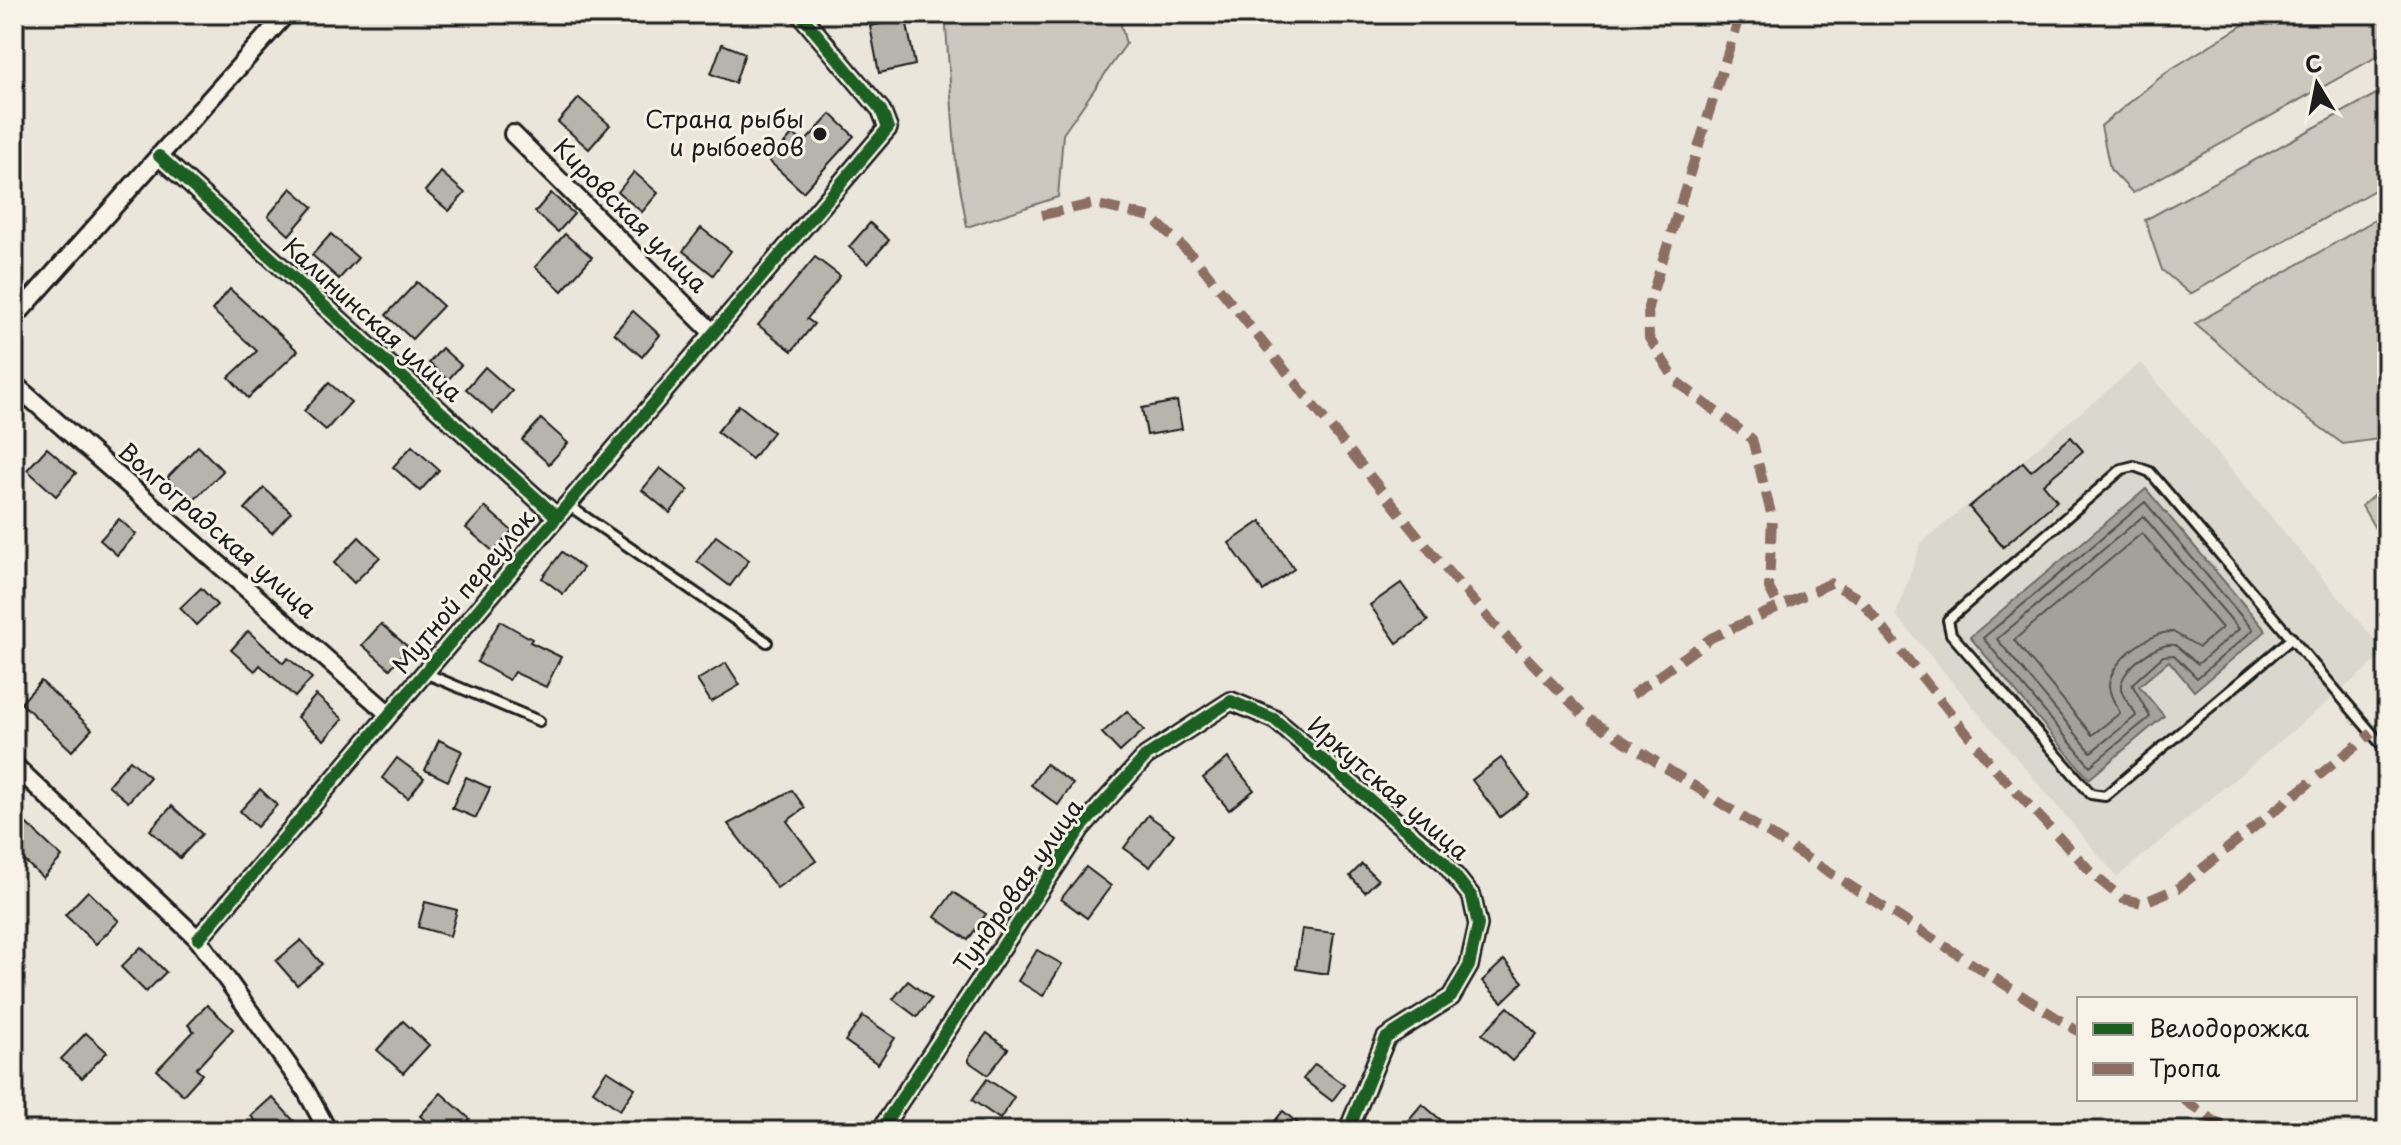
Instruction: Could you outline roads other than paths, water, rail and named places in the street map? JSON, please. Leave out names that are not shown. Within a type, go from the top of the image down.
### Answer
[{"type":"street","points":[[14,318],[286,14]]},
{"type":"street","name":"Мутной переулок","points":[[198,939],[888,128],[881,110],[800,14]]},
{"type":"street","name":"Кировская улица","points":[[513,134],[713,333]]},
{"type":"street","name":"Калининская улица","points":[[159,156],[562,511]]},
{"type":"street","name":"Волгоградская улица","points":[[14,384],[389,714]]},
{"type":"street","name":"Тундровая улица","points":[[880,1131],[1081,828],[1146,756],[1231,701]]},
{"type":"street","name":"Иркутская улица","points":[[1231,701],[1274,719],[1444,862],[1472,897],[1478,925],[1469,966],[1451,997],[1386,1038],[1348,1131]]},
{"type":"street","points":[[14,765],[198,939],[305,1089],[328,1131]]},
{"type":"lane","points":[[2292,638],[2105,796],[2091,794],[1951,634],[1948,620],[2122,469],[2134,466],[2150,472],[2292,638],[2387,751]]},
{"type":"lane","points":[[562,511],[767,642]]},
{"type":"lane","points":[[425,672],[539,721]]},
{"type":"water","points":[[2146,489],[2266,631],[2194,691],[2169,661],[2139,686],[2164,716],[2089,779],[1970,637]]},
{"type":"place","name":"Страна рыбы и рыбоедов","points":[[820,134]]}]
